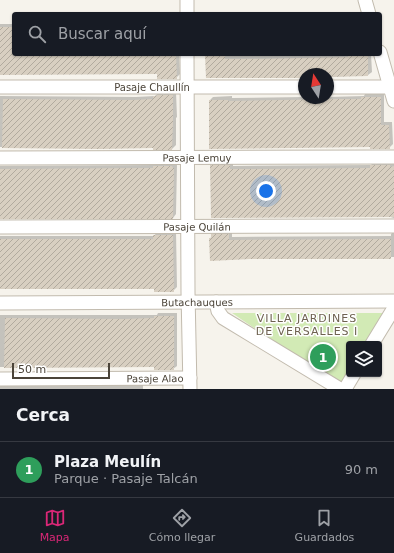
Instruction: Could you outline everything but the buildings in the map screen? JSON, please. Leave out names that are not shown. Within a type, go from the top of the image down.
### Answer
[{"type":"street","points":[[187,0],[187,12]]},
{"type":"street","points":[[365,0],[368,12]]},
{"type":"street","points":[[187,56],[188,302],[190,384]]},
{"type":"street","points":[[381,56],[394,101]]},
{"type":"street","name":"Pasaje Chaullín","points":[[0,87],[298,87]]},
{"type":"street","points":[[334,87],[390,87]]},
{"type":"street","name":"Pasaje Lemuy","points":[[0,158],[394,157]]},
{"type":"street","name":"Pasaje Quilán","points":[[0,228],[394,226]]},
{"type":"street","name":"Butachauques","points":[[0,303],[394,300]]},
{"type":"street","points":[[216,302],[218,311],[223,318],[340,389]]},
{"type":"street","points":[[374,341],[394,308]]},
{"type":"street","points":[[345,389],[352,377]]},
{"type":"street","name":"Pasaje Alao","points":[[0,379],[190,384]]},
{"type":"green space","points":[[232,313],[384,313],[367,341],[346,341],[346,375],[339,386]]},
{"type":"place","name":"Plaza Meulín","points":[[323,357]]},
{"type":"district","name":"VILLA JARDINES DE VERSALLES I","points":[[307,324]]}]
